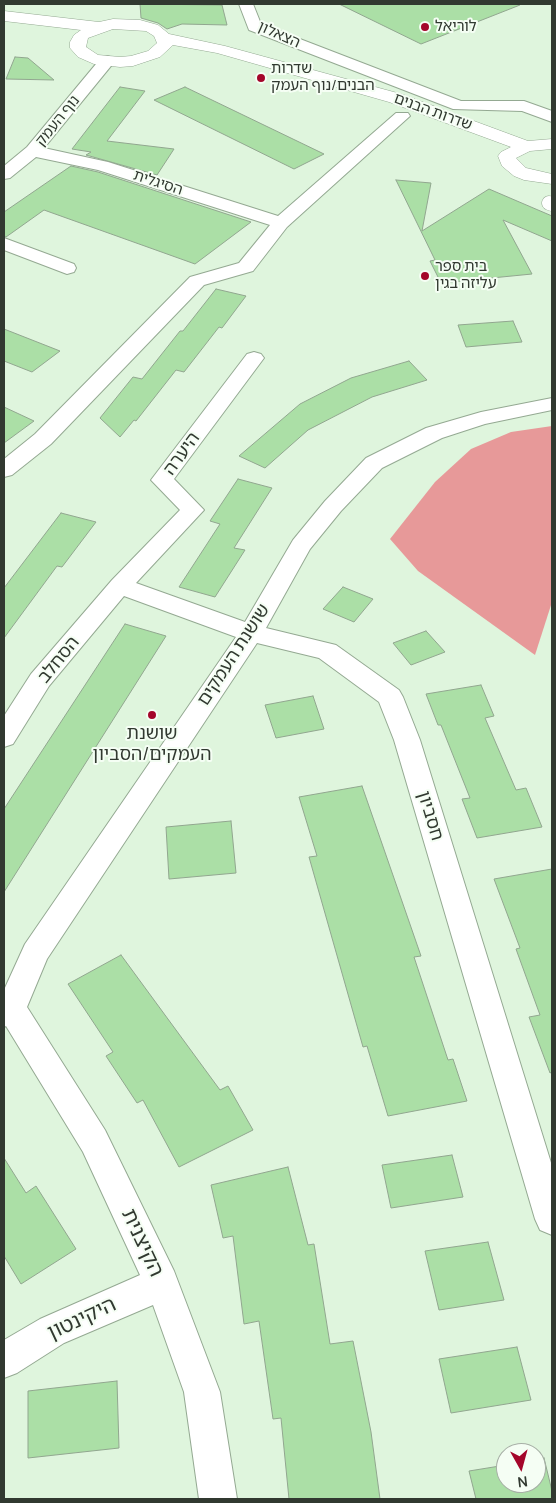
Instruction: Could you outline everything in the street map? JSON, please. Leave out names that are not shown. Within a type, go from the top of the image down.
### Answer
[{"type":"main road","points":[[4,16],[99,27],[120,24],[140,25],[160,33],[163,44],[154,54],[133,61],[107,61],[94,59],[84,54],[78,48],[78,42],[82,35]]},
{"type":"main road","points":[[4,27],[82,35],[99,27]]},
{"type":"main road","name":"שדרות הבנים","points":[[163,44],[297,80],[402,116],[507,156]]},
{"type":"main road","name":"שדרות הבנים","points":[[163,44],[219,49],[308,72],[395,98],[526,146]]},
{"type":"main road","points":[[552,144],[526,146],[507,156],[508,162],[520,172],[530,176],[552,179]]},
{"type":"street","name":"הצאלון","points":[[246,4],[254,27],[460,106],[524,106],[552,117]]},
{"type":"street","name":"נוף העמק","points":[[4,174],[33,151],[107,61]]},
{"type":"street","points":[[459,121],[488,116],[508,106]]},
{"type":"street","points":[[4,470],[43,438],[197,281],[220,272],[246,267],[281,222],[402,116]]},
{"type":"street","name":"הסיגלית","points":[[33,151],[102,166],[281,222]]},
{"type":"street","points":[[4,244],[67,268]]},
{"type":"street","name":"היערה","points":[[120,586],[193,510],[162,480],[254,358]]},
{"type":"street","name":"שושנת העמקים","points":[[7,1011],[35,953],[251,633],[301,545],[333,506],[374,463],[434,433],[481,418],[552,404]]},
{"type":"street","name":"חסביון","points":[[120,586],[251,633],[327,651],[390,697],[407,740],[552,1219]]},
{"type":"street","name":"הסחלב","points":[[4,737],[40,680],[120,586]]},
{"type":"street","name":"הקיצנית","points":[[7,1011],[94,1141],[162,1283],[202,1392],[218,1499]]},
{"type":"street","name":"היקינטון","points":[[4,1360],[52,1331],[162,1283]]},
{"type":"shaded area","points":[[552,426],[552,602],[535,655],[418,571],[390,539],[435,482],[471,449],[511,432]]},
{"type":"building","points":[[140,4],[222,5],[227,25],[182,24],[167,29],[158,23],[141,18]]},
{"type":"building","name":"לוריאל","points":[[339,4],[519,4],[520,5],[421,44]]},
{"type":"building","points":[[15,57],[28,58],[54,80],[6,79]]},
{"type":"building","points":[[120,87],[145,91],[107,141],[174,149],[157,175],[86,155],[91,152],[72,149]]},
{"type":"building","points":[[185,87],[324,154],[294,169],[154,100]]},
{"type":"building","points":[[71,166],[98,172],[251,222],[195,264],[44,210],[6,237],[4,236],[4,212]]},
{"type":"building","points":[[396,180],[431,183],[422,231],[489,189],[552,216],[552,241],[503,220],[532,274],[441,283],[430,261],[435,260]]},
{"type":"building","points":[[216,289],[246,296],[222,328],[219,327],[184,372],[176,370],[136,421],[134,420],[120,437],[100,418],[133,377],[142,379]]},
{"type":"building","points":[[513,321],[522,342],[466,347],[458,325]]},
{"type":"building","points":[[4,329],[60,351],[32,372],[4,361]]},
{"type":"building","points":[[409,361],[427,380],[372,397],[308,430],[265,468],[239,456],[300,404],[351,378]]},
{"type":"building","points":[[4,407],[34,421],[4,443]]},
{"type":"building","points":[[238,479],[272,488],[234,548],[245,550],[215,597],[179,587],[220,524],[210,521]]},
{"type":"building","points":[[61,513],[96,522],[62,567],[57,566],[4,638],[4,588]]},
{"type":"building","points":[[343,587],[373,599],[354,622],[323,609]]},
{"type":"building","points":[[125,624],[166,636],[4,892],[4,809]]},
{"type":"building","points":[[426,631],[445,652],[411,665],[393,643]]},
{"type":"building","points":[[481,685],[494,716],[485,718],[516,790],[526,788],[542,827],[477,838],[462,799],[470,798],[441,725],[438,725],[426,694]]},
{"type":"building","points":[[313,696],[324,729],[276,738],[265,705]]},
{"type":"building","points":[[362,786],[421,956],[414,957],[448,1060],[453,1059],[467,1101],[388,1116],[367,1046],[363,1047],[309,857],[317,856],[299,797]]},
{"type":"building","points":[[231,821],[236,873],[169,879],[166,827]]},
{"type":"building","points":[[552,869],[552,1072],[550,1073],[529,1017],[540,1015],[516,949],[520,948],[494,879]]},
{"type":"building","points":[[121,955],[220,1090],[228,1086],[253,1130],[179,1167],[143,1100],[137,1103],[106,1056],[113,1052],[68,984]]},
{"type":"building","points":[[452,1155],[463,1197],[391,1208],[382,1165]]},
{"type":"building","points":[[4,1158],[26,1193],[36,1186],[76,1249],[21,1284],[4,1256]]},
{"type":"building","points":[[288,1167],[308,1245],[314,1244],[330,1344],[353,1341],[371,1432],[380,1499],[289,1499],[281,1418],[273,1419],[259,1321],[244,1324],[233,1236],[223,1238],[211,1185]]},
{"type":"building","points":[[488,1242],[504,1300],[439,1310],[425,1251]]},
{"type":"building","points":[[517,1347],[531,1400],[451,1413],[439,1359]]},
{"type":"building","points":[[117,1381],[119,1448],[28,1458],[28,1391]]},
{"type":"building","points":[[546,1466],[552,1499],[476,1499],[469,1471],[496,1467],[496,1493],[546,1493]]},
{"type":"place","name":"לוריאל","points":[[425,27]]},
{"type":"place","name":"שדרות הבנים/נוף העמק","points":[[261,78]]},
{"type":"place","name":"בית ספר עליזה בגין","points":[[425,276]]},
{"type":"place","name":"שושנת העמקים/הסביון","points":[[152,715]]}]
